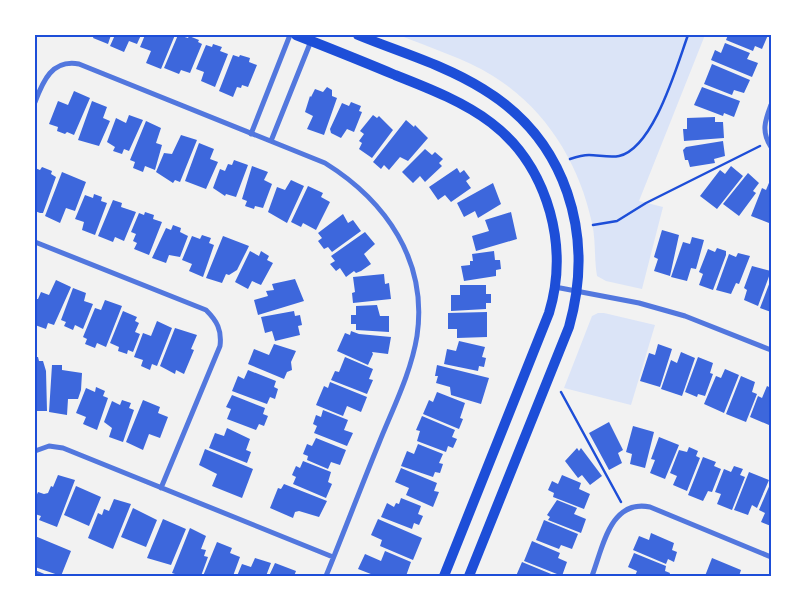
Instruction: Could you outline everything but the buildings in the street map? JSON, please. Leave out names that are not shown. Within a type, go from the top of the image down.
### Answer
[{"type":"main road","points":[[296,35],[311,38],[450,97],[479,113],[503,133],[528,163],[545,196],[556,239],[555,287],[544,328],[444,576]]},
{"type":"main road","points":[[358,35],[471,82],[506,105],[531,130],[550,157],[568,194],[577,226],[579,247],[578,291],[569,327],[469,576]]},
{"type":"street","points":[[251,134],[290,35]]},
{"type":"street","points":[[271,141],[311,38]]},
{"type":"street","points":[[35,102],[47,74],[56,67],[72,63],[325,163],[370,197],[399,237],[412,270],[416,289],[417,335],[409,368],[326,576]]},
{"type":"street","points":[[770,144],[764,127],[771,105]]},
{"type":"street","points":[[35,242],[206,310],[218,323],[220,346],[161,488]]},
{"type":"street","points":[[555,287],[638,303],[685,316],[771,350]]},
{"type":"street","points":[[35,451],[56,446],[333,557]]},
{"type":"street","points":[[592,576],[614,519],[625,510],[638,505],[650,507],[771,556]]},
{"type":"path","points":[[570,158],[586,154],[619,156],[632,150],[646,135],[688,35]]},
{"type":"path","points":[[593,225],[617,221],[646,203],[770,144]]},
{"type":"path","points":[[561,392],[625,510]]},
{"type":"shaded area","points":[[399,35],[705,35],[639,201],[663,207],[642,289],[606,281],[597,276],[592,223],[578,179],[558,139],[529,104],[512,89],[482,70]]},
{"type":"shaded area","points":[[598,313],[655,325],[631,405],[564,388],[592,316]]}]
